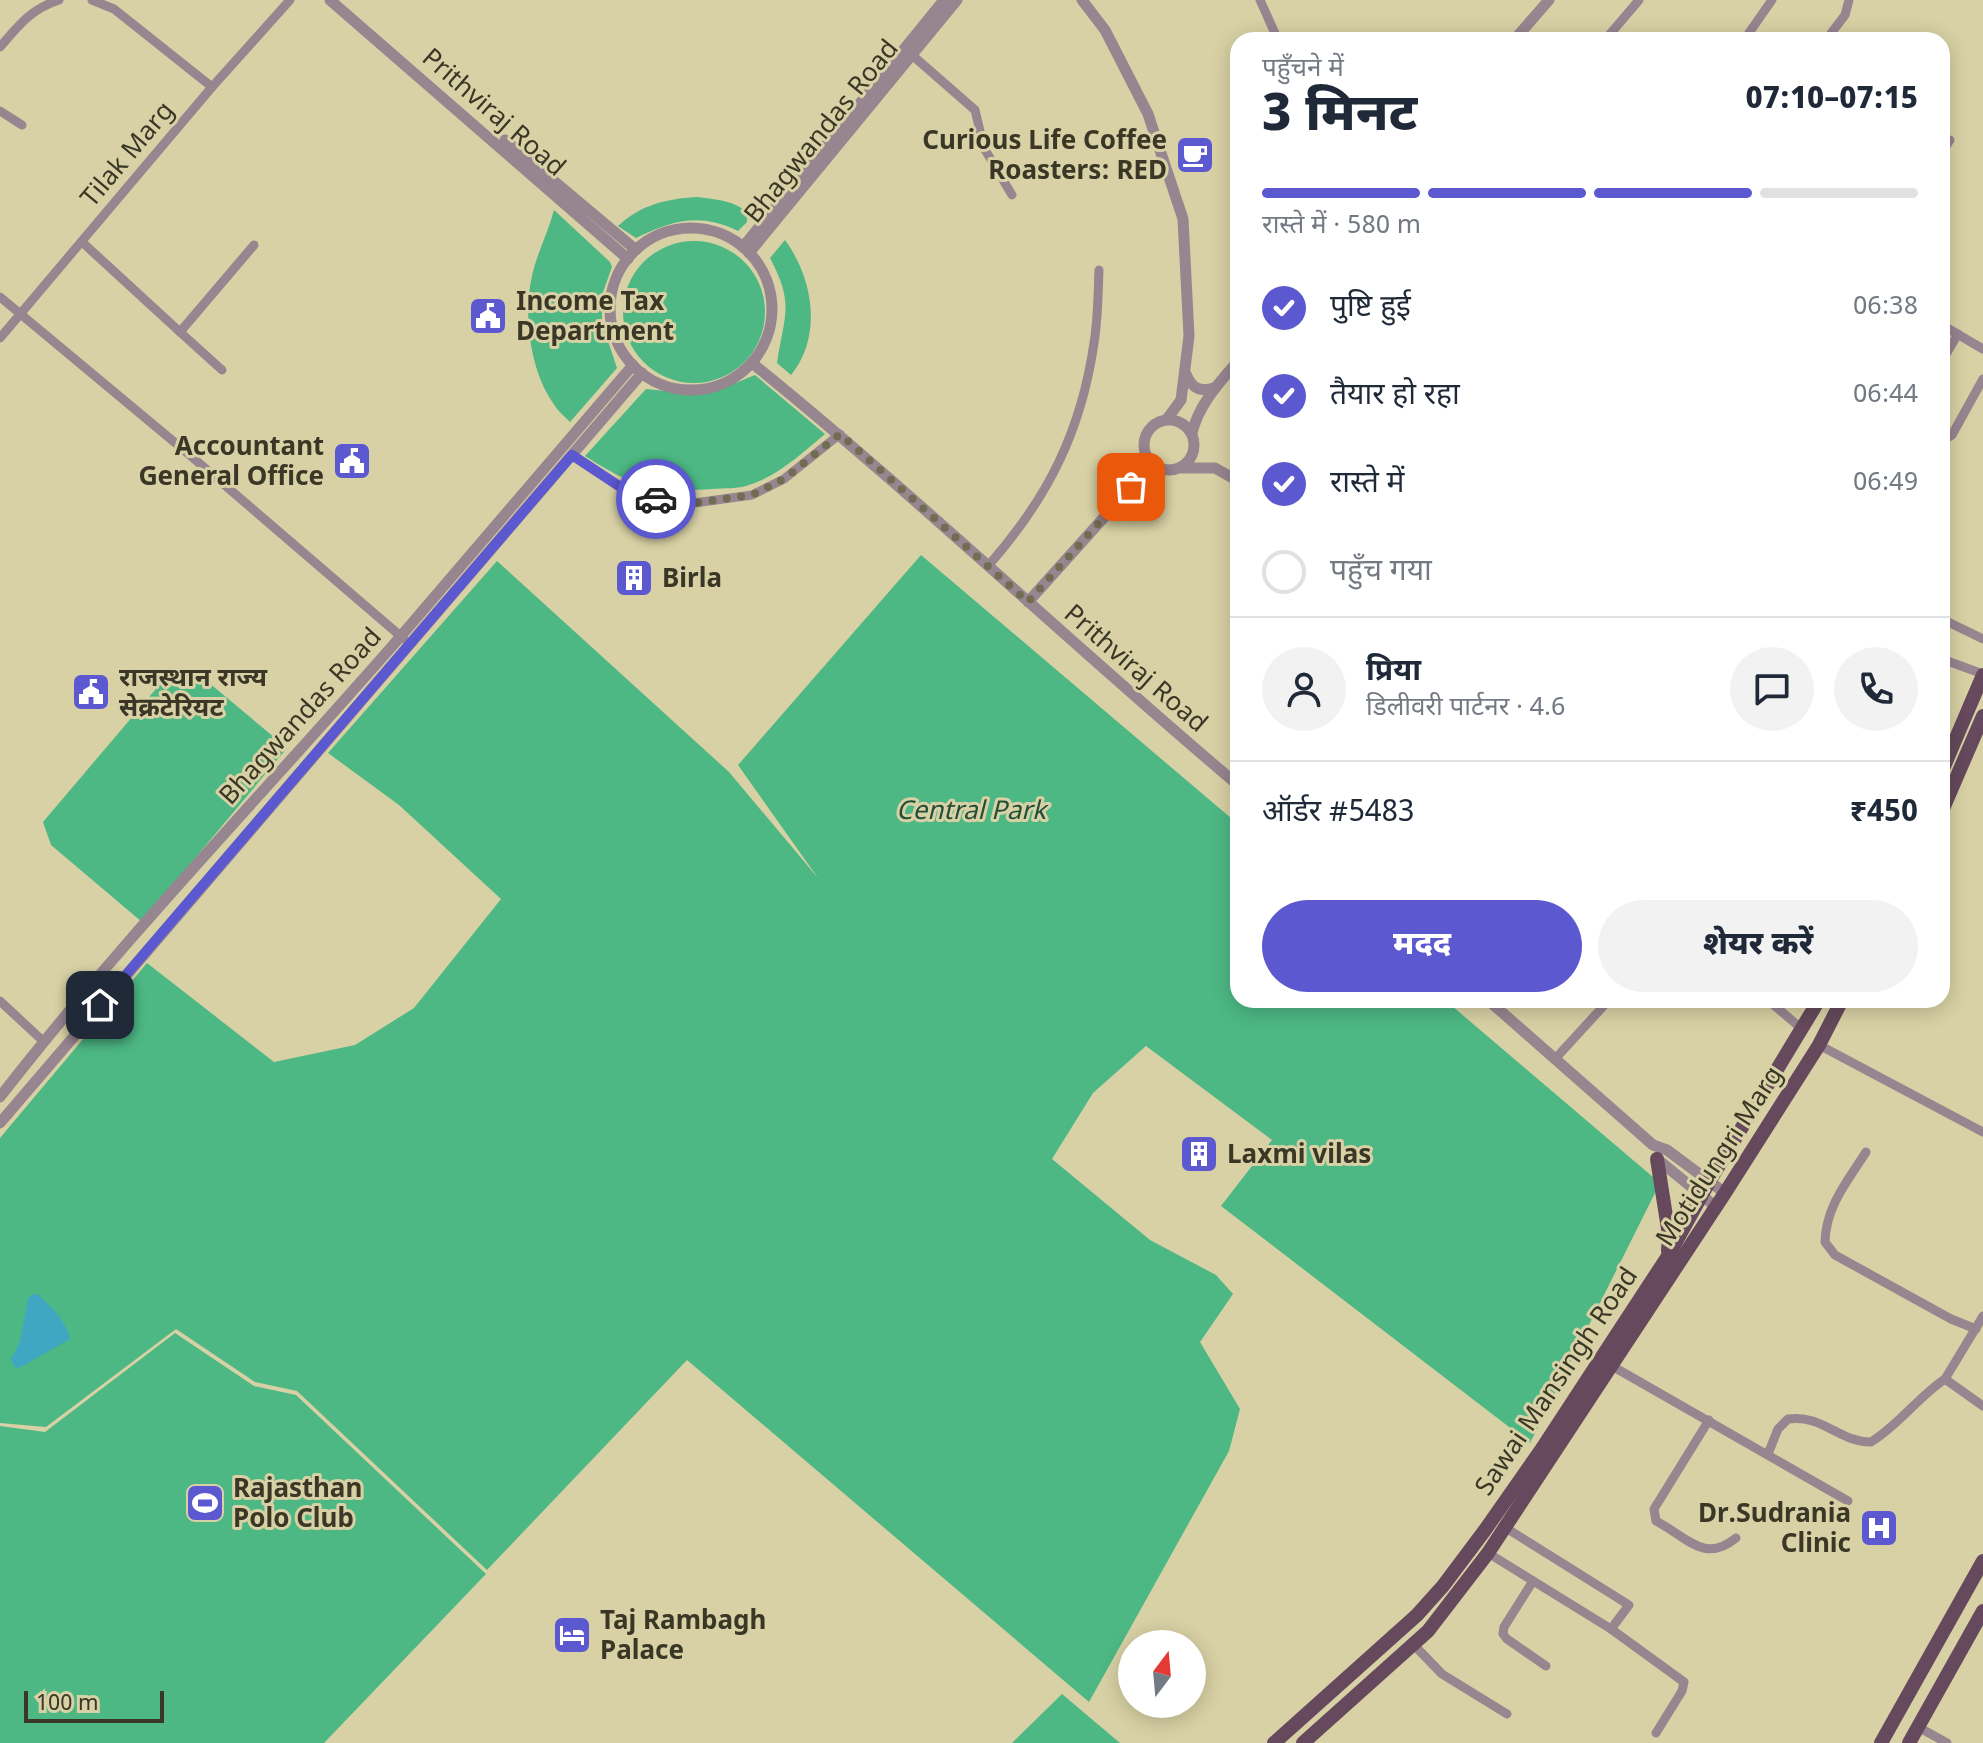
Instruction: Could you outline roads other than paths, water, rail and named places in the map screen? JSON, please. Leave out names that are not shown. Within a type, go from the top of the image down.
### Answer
[{"type":"main road","points":[[1950,752],[1983,675]]},
{"type":"main road","points":[[1950,792],[1983,716]]},
{"type":"main road","name":"Sawai Mansingh Road","points":[[1279,1742],[1407,1624],[1443,1586],[1541,1450],[1668,1256],[1814,1008]]},
{"type":"main road","name":"Motidungri Marg","points":[[1303,1743],[1414,1645],[1488,1553],[1725,1193],[1819,1045],[1838,1008]]},
{"type":"main road","points":[[1655,1152],[1669,1235],[1668,1256]]},
{"type":"main road","points":[[1881,1743],[1983,1561]]},
{"type":"main road","points":[[1909,1743],[1983,1611]]},
{"type":"main road","points":[[1939,1642],[1960,1652]]},
{"type":"main road","points":[[1319,1743],[1334,1714]]},
{"type":"street","points":[[0,47],[40,6],[59,0]]},
{"type":"street","points":[[92,0],[114,9],[212,87]]},
{"type":"street","name":"Tilak Marg","points":[[0,338],[212,87],[290,0]]},
{"type":"street","name":"Prithviraj Road","points":[[330,0],[632,255]]},
{"type":"street","name":"Prithviraj Road","points":[[339,0],[632,255]]},
{"type":"street","name":"Bhagwandas Road","points":[[746,250],[944,0]]},
{"type":"street","name":"Bhagwandas Road","points":[[746,250],[957,0]]},
{"type":"street","points":[[1082,0],[1105,30],[1148,114],[1183,219],[1189,336],[1181,400],[1167,419],[1152,426],[1144,441],[1147,457],[1152,464],[1165,470],[1192,466],[1215,468]]},
{"type":"street","points":[[1260,0],[1274,32]]},
{"type":"street","points":[[1612,32],[1639,0]]},
{"type":"street","points":[[1750,32],[1772,0]]},
{"type":"street","points":[[1832,32],[1845,15],[1849,0]]},
{"type":"street","points":[[1521,32],[1548,1]]},
{"type":"street","points":[[912,55],[975,110],[984,148],[1012,195]]},
{"type":"street","points":[[0,111],[22,125]]},
{"type":"street","points":[[689,229],[713,232],[746,250],[768,282],[772,307],[769,333],[752,363],[731,380],[706,389],[679,389],[654,380],[638,369],[623,352],[611,321],[613,288],[632,255],[664,233],[689,229]]},
{"type":"street","points":[[82,242],[222,370]]},
{"type":"street","points":[[180,332],[254,245]]},
{"type":"street","points":[[988,566],[1018,531],[1048,487],[1070,441],[1085,392],[1095,341],[1099,270]]},
{"type":"street","points":[[0,297],[405,640]]},
{"type":"street","points":[[1950,330],[1983,349]]},
{"type":"street","points":[[1950,348],[1958,334]]},
{"type":"street","name":"Prithviraj Road","points":[[752,363],[840,434],[1230,778]]},
{"type":"street","name":"Bhagwandas Road","points":[[0,1097],[43,1041],[136,932],[572,455],[638,369]]},
{"type":"street","name":"Bhagwandas Road","points":[[0,1123],[405,640],[638,369]]},
{"type":"street","points":[[1230,370],[1195,418],[1192,433],[1195,450],[1230,476]]},
{"type":"street","points":[[1185,372],[1196,389],[1206,391],[1216,387]]},
{"type":"street","points":[[1950,435],[1983,379]]},
{"type":"street","points":[[1167,419],[1181,422],[1192,433]]},
{"type":"street","points":[[572,455],[628,492],[680,505],[752,495],[784,479],[840,434]]},
{"type":"street","points":[[1179,469],[1195,450]]},
{"type":"street","points":[[1028,602],[1152,464]]},
{"type":"street","points":[[1950,623],[1983,639]]},
{"type":"street","points":[[1950,662],[1983,675]]},
{"type":"street","points":[[0,1001],[43,1041]]},
{"type":"street","points":[[1497,1008],[1716,1207]]},
{"type":"street","points":[[1555,1059],[1602,1008]]},
{"type":"street","points":[[1777,1008],[1802,1029]]},
{"type":"street","points":[[1819,1045],[1983,1132]]},
{"type":"street","points":[[1655,1152],[1667,1150],[1725,1193]]},
{"type":"street","points":[[1866,1152],[1831,1209],[1826,1222],[1825,1242],[1835,1255],[1951,1319],[1976,1329]]},
{"type":"street","points":[[1768,1454],[1778,1429],[1788,1419],[1804,1417],[1848,1437],[1871,1442],[1884,1434],[1945,1379],[1983,1316]]},
{"type":"street","points":[[1612,1366],[1848,1501]]},
{"type":"street","points":[[1945,1379],[1983,1406]]},
{"type":"street","points":[[1709,1420],[1654,1509],[1656,1521],[1708,1551],[1724,1548],[1736,1538]]},
{"type":"street","points":[[1506,1528],[1629,1605],[1611,1629]]},
{"type":"street","points":[[1488,1553],[1611,1629],[1684,1682],[1682,1691],[1656,1733]]},
{"type":"street","points":[[1533,1581],[1504,1627],[1503,1634],[1546,1666]]},
{"type":"street","points":[[1414,1645],[1442,1674],[1507,1714]]},
{"type":"street","points":[[1918,1727],[1947,1743]]},
{"type":"water","points":[[37,1294],[57,1314],[70,1339],[19,1368],[14,1367],[11,1359],[20,1342],[28,1299]]},
{"type":"place","name":"Curious Life Coffee Roasters: RED","points":[[1195,155]]},
{"type":"place","name":"Income Tax Department","points":[[488,316]]},
{"type":"place","name":"Accountant General Office","points":[[352,461]]},
{"type":"place","name":"Birla","points":[[634,578]]},
{"type":"place","name":"राजस्थान राज्य सेक्रटेरियट","points":[[91,692]]},
{"type":"place","name":"Laxmi vilas","points":[[1199,1154]]},
{"type":"place","name":"Rajasthan Polo Club","points":[[205,1503]]},
{"type":"place","name":"Dr.Sudrania Clinic","points":[[1879,1528]]},
{"type":"place","name":"Taj Rambagh Palace","points":[[572,1635]]},
{"type":"park label","name":"Central Park","points":[[971,810]]}]
